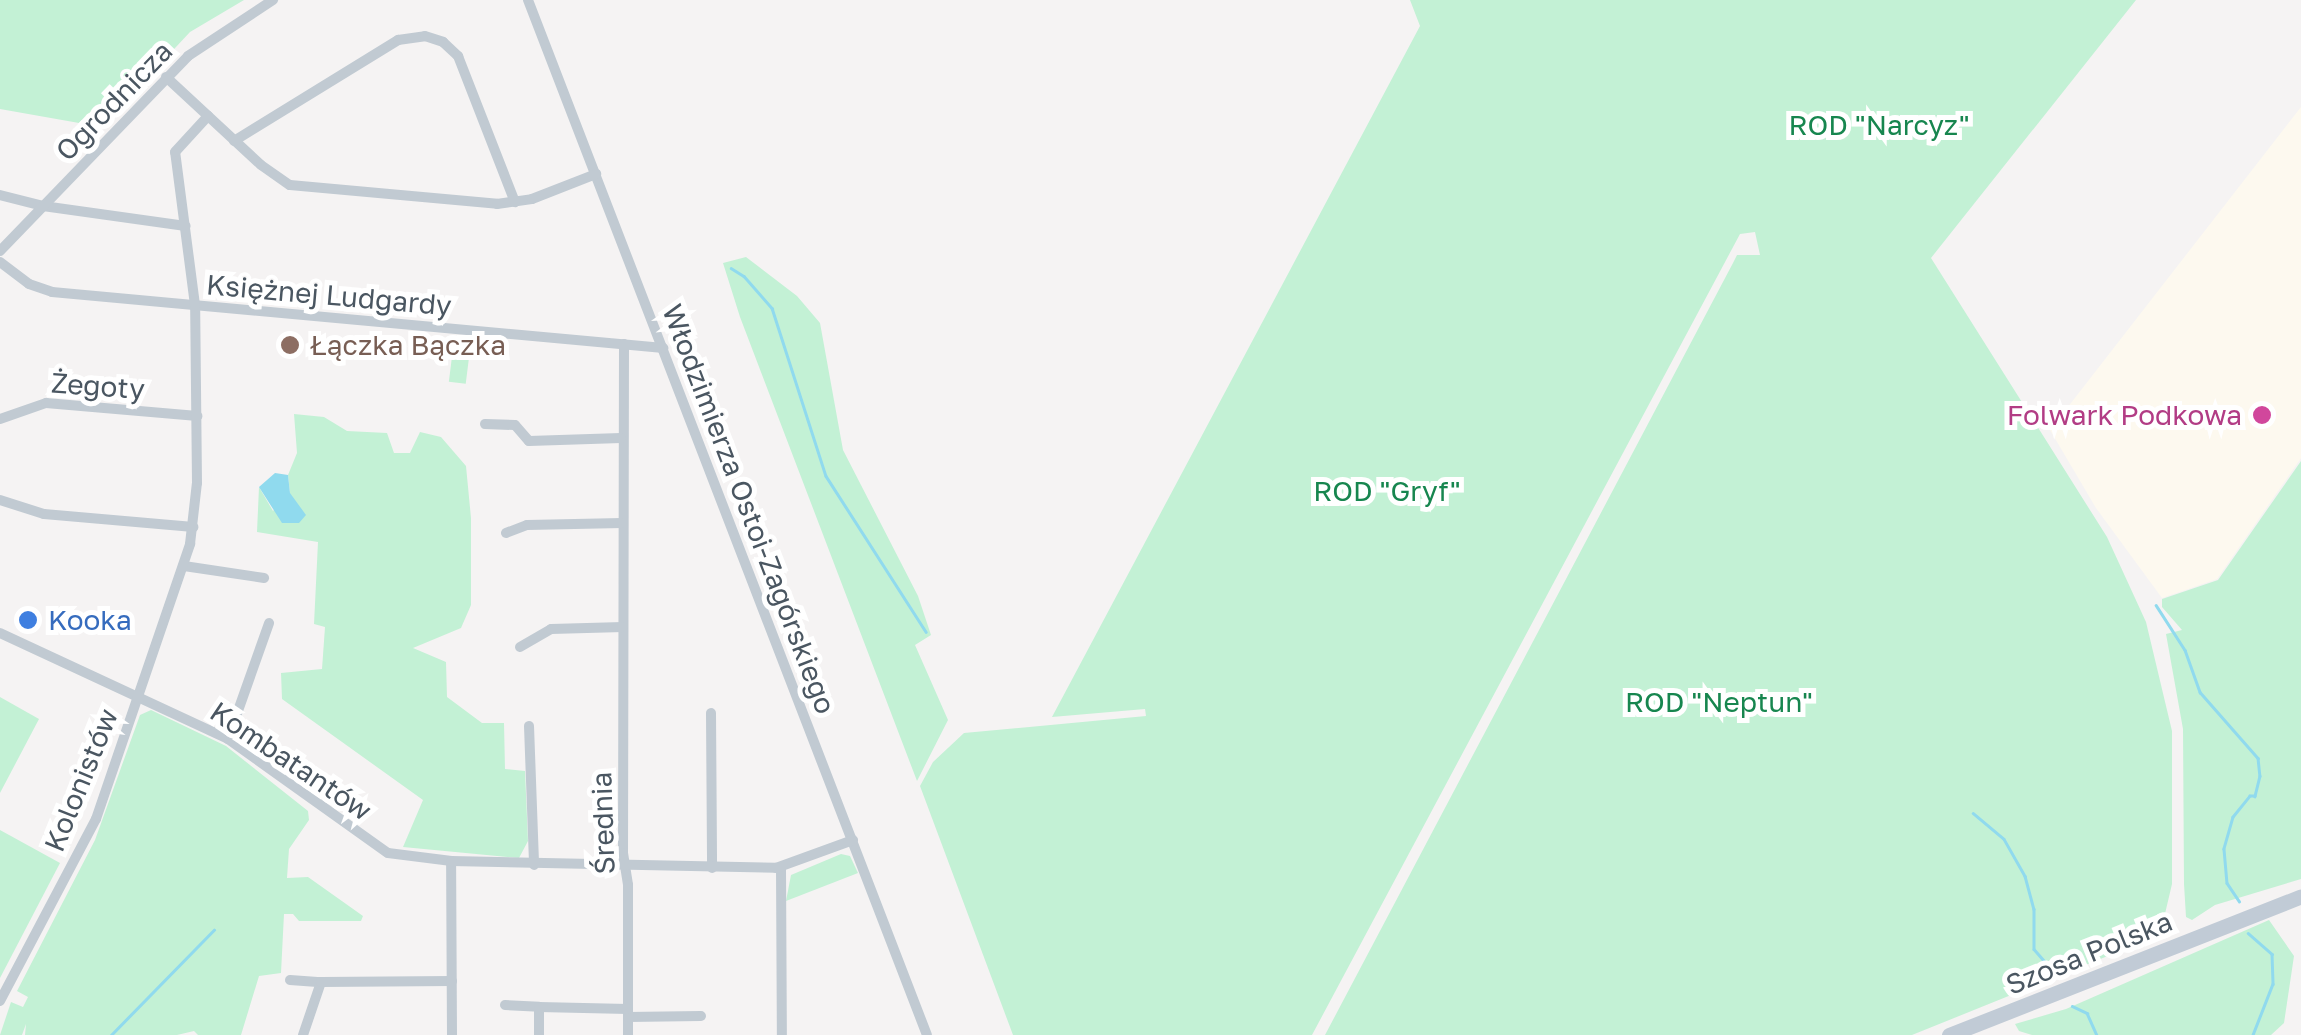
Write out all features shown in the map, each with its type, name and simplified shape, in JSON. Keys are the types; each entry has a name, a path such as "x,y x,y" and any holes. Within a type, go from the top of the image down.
{"street":[{"name":"Ogrodnicza","path":"0,251 166,77 198,48 273,0"},
{"name":"Włodzimierza Ostoi-Zagórskiego","path":"528,0 927,1035"},
{"path":"234,141 398,40 425,36 443,42 458,56 515,202"},
{"path":"166,77 277,178 298,186 434,201 515,202 596,174"},
{"name":"Kolonistów","path":"0,1002 96,819 184,566 193,527 196,305 175,152 208,116"},
{"path":"0,196 42,206 186,226"},
{"name":"Księżnej Ludgardy","path":"0,262 21,279 52,292 663,348"},
{"name":"Średnia","path":"624,344 621,438 628,1035"},
{"name":"Żegoty","path":"0,419 46,403 196,416"},
{"path":"485,424 516,425 529,441 621,438"},
{"path":"0,500 44,514 193,527"},
{"path":"506,533 527,524 622,523"},
{"path":"184,566 264,578"},
{"path":"228,739 270,623"},
{"path":"520,647 551,629 623,626"},
{"name":"Kombatantów","path":"0,633 228,739 388,853 534,865 782,868"},
{"path":"711,713 712,868"},
{"path":"530,726 534,865"},
{"path":"782,1035 782,868 853,840"},
{"path":"451,861 452,1035"},
{"name":"Szosa Polska","path":"1949,1035 2301,896"},
{"path":"290,980 452,981"},
{"path":"304,1035 320,982"},
{"path":"506,1005 702,1016"},
{"path":"538,1007 539,1035"}],"shaded area":[{"name":"Folwark Podkowa","path":"2301,107 2301,458 2217,579 2162,598 2096,508 2050,430"}],"green space":[{"path":"0,0 244,0 190,32 104,124 96,126 0,109"},
{"path":"1410,0 2136,0 1931,258 2107,537 2146,622 2172,731 2172,884 2160,935 1912,1035 1325,1035 1737,255 1760,255 1755,232 1740,234 1312,1035 1013,1035 920,786 933,762 964,733 1146,716 1145,709 1052,717 1420,26"},
{"path":"746,257 797,296 820,323 843,450 918,596 931,635 915,645 948,720 917,781 740,317 723,263"},
{"path":"454,340 471,342 466,384 449,382"},
{"path":"294,414 324,417 347,431 387,433 394,453 410,453 420,432 441,437 466,466 471,518 471,605 461,628 413,648 446,662 447,697 482,723 504,723 505,769 525,771 528,841 519,858 403,847 423,800 282,699 281,673 322,669 325,627 314,624 318,542 257,532 259,487 273,511 290,493 288,475 297,453"},
{"path":"2301,461 2301,879 2215,905 2192,920 2186,917 2184,884 2183,729 2166,634 2182,630 2162,607 2162,599 2218,580"},
{"path":"0,697 39,719 0,793"},
{"path":"151,710 226,746 308,811 309,820 289,849 287,878 308,877 363,916 361,921 299,921 293,914 284,914 281,973 259,976 241,1035 198,1035 194,1031 177,1035 25,1035 26,1024 22,1035 0,1035 11,1002 23,1007 28,997 17,991 95,840 140,715"},
{"path":"0,830 60,863 0,978"},
{"path":"841,854 850,856 858,873 786,901 791,875"},
{"path":"2269,920 2294,956 2284,1023 2271,1035 2032,1035 2019,1031 2015,1024 2066,1009"}],"water":[{"path":"275,473 288,475 290,493 306,515 299,523 282,523 259,487"}],"waterway":[{"path":"731,268 744,276 772,308 826,476 926,632"},
{"path":"2156,605 2185,650 2200,692 2258,758 2260,776 2255,796 2250,796 2233,817 2224,849 2227,883 2239,901"},
{"path":"1973,813 2004,839 2025,876 2034,909 2034,949 2058,977"},
{"path":"111,1035 214,930"},
{"path":"2248,933 2272,954 2273,984 2253,1035"},
{"path":"2072,1006 2087,1013 2097,1035"}],"place":[{"name":"Łączka Bączka","path":"290,345"},
{"name":"Folwark Podkowa","path":"2262,415"},
{"name":"Kooka","path":"28,620"}],"park label":[{"name":"ROD \"Narcyz\"","path":"1879,125"},
{"name":"ROD \"Gryf\"","path":"1387,491"},
{"name":"ROD \"Neptun\"","path":"1719,702"}]}
